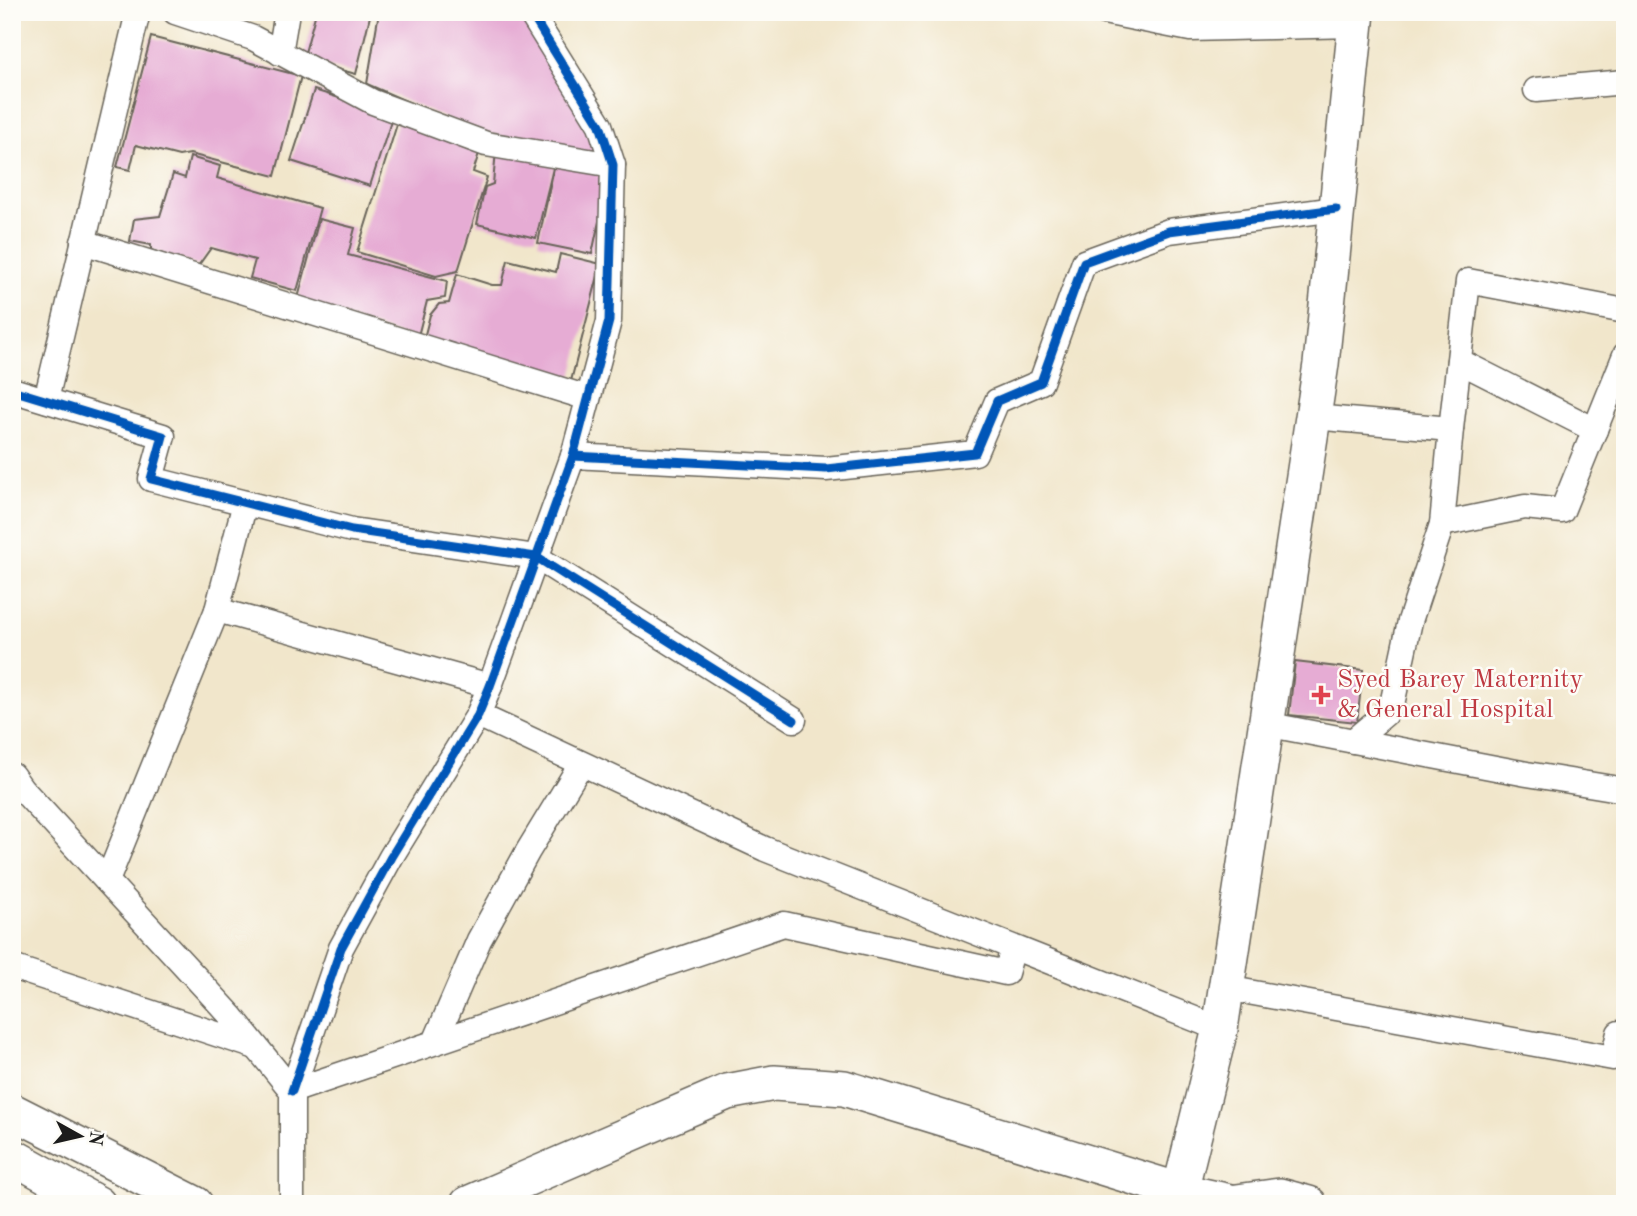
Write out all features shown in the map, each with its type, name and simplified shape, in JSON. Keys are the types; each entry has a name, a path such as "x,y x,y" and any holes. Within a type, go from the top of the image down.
{"main road":[{"path":"1178,1197 1220,1029 1313,417 1321,364 1356,19"},
{"path":"468,1204 727,1092 774,1083 844,1088 1178,1197 1239,1203 1280,1196 1308,1204"},
{"path":"12,1111 195,1204"},
{"path":"12,1156 98,1204"}],"street":[{"path":"46,400 138,12"},
{"path":"175,12 253,38 373,102 486,144 613,165"},
{"path":"280,52 287,12"},
{"path":"292,1204 292,1091 341,948 391,857 478,715 573,456 609,321 613,165 600,125 530,12"},
{"path":"1104,12 1190,29 1356,19"},
{"path":"1536,90 1625,82"},
{"path":"573,456 827,469 975,453 997,401 1041,382 1084,262 1168,231 1336,209"},
{"path":"83,242 588,398"},
{"path":"1353,741 1385,714 1393,700 1410,621 1442,524 1468,281 1625,311"},
{"path":"1442,524 1525,507 1562,511 1625,355"},
{"path":"1459,361 1594,430"},
{"path":"12,390 163,436 151,479 352,530 536,557 794,720"},
{"path":"1313,417 1451,429"},
{"path":"107,881 217,610 245,503"},
{"path":"217,610 490,686"},
{"path":"478,715 765,849 1220,1029"},
{"path":"1265,724 1625,790"},
{"path":"435,1042 478,940 528,850 581,764"},
{"path":"12,775 233,1018 292,1091"},
{"path":"292,1091 784,924 1006,974 1013,948"},
{"path":"12,967 256,1047"},
{"path":"1226,988 1613,1058 1619,1033 1625,1035"}],"building":[{"path":"316,12 371,12 356,74 303,60"},
{"path":"379,12 523,12 584,109 602,159 475,131 367,84"},
{"path":"1239,12 1353,12 1240,25"},
{"path":"151,37 301,76 275,176 190,154 179,156 136,145 130,170 117,167"},
{"path":"314,90 393,115 370,186 291,161"},
{"path":"398,121 481,147 473,172 487,177 458,271 436,276 357,252"},
{"path":"496,150 554,164 536,238 477,224 485,187 493,184"},
{"path":"190,157 220,166 217,178 320,208 297,291 250,278 255,260 211,248 198,266 151,250 151,245 130,241 134,219 160,216 173,174 185,178"},
{"path":"555,163 609,174 592,254 538,243"},
{"path":"319,219 355,228 348,255 447,281 445,298 427,301 417,340 297,302"},
{"path":"560,254 601,264 571,381 423,342 430,315 439,304 449,303 457,274 492,285 502,285 508,260 556,272"},
{"path":"1295,662 1363,670 1357,722 1289,715"}],"cycle path":[{"path":"292,1091 341,948 391,857 478,715 490,686 573,456 609,321 613,165 600,125 530,12"},
{"path":"573,456 826,469 975,453 997,401 1041,382 1084,262 1169,231 1336,209"},
{"path":"12,390 163,436 151,479 352,530 536,557 794,720"}],"place":[{"name":"Syed Barey Maternity & General Hospital","path":"1321,695"}]}
